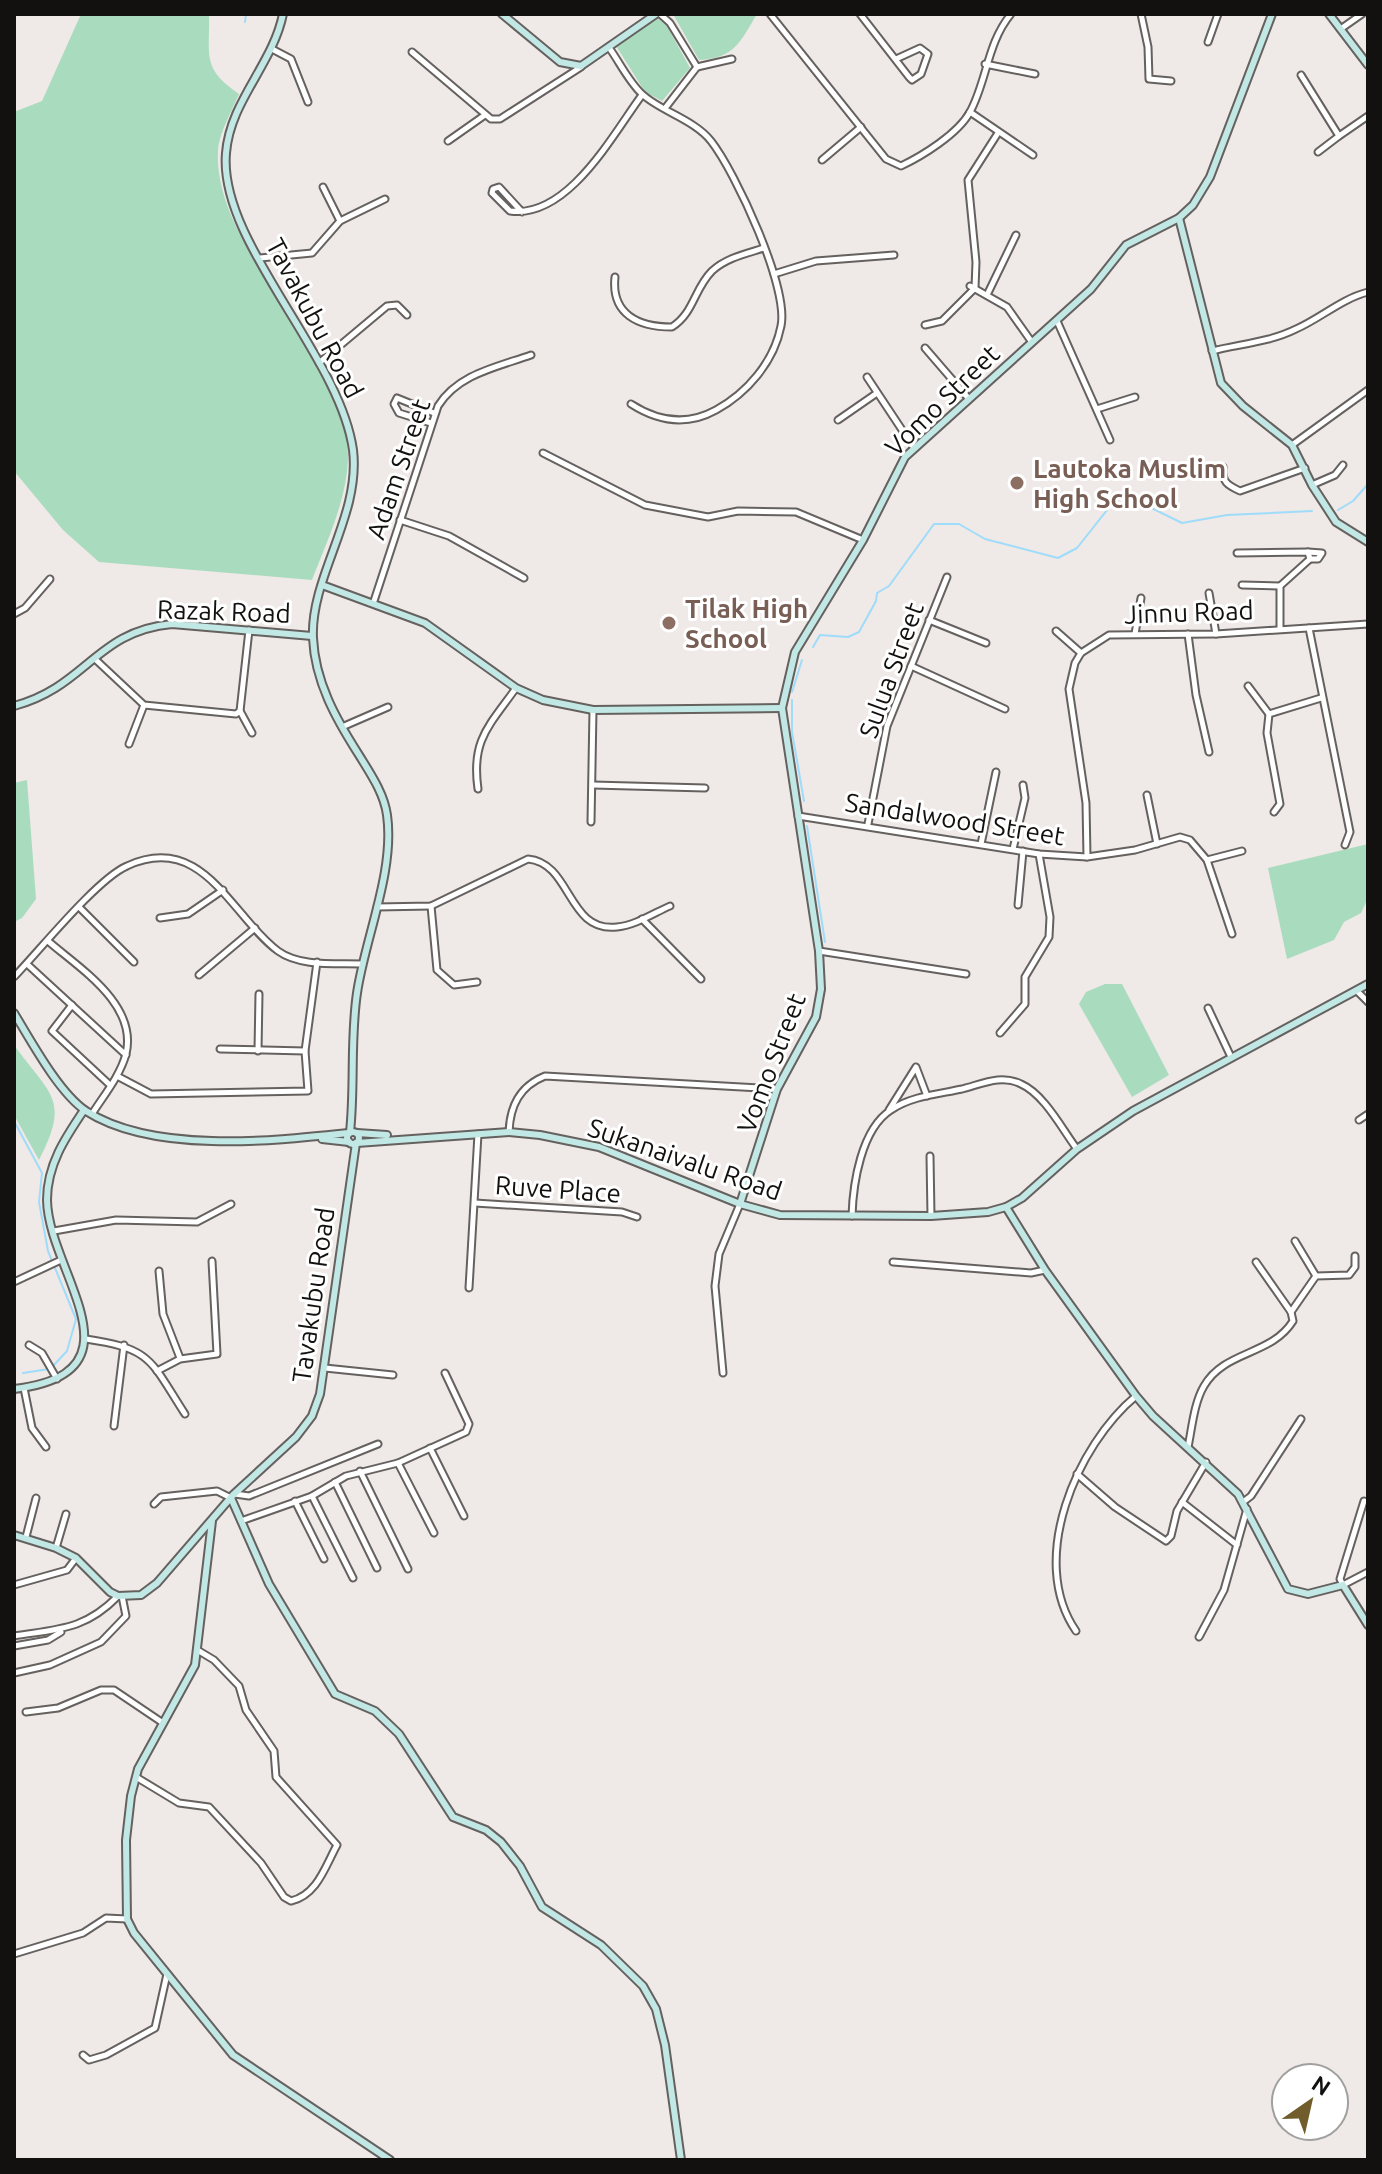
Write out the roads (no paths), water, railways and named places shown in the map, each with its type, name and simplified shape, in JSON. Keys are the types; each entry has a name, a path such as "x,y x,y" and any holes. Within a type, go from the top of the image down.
{"main road":[{"name":"Tavakubu Road","path":"283,14 272,49 233,120 225,158 240,218 347,420 353,454 350,502 322,585 312,636 317,670 342,727 381,794 387,815 377,907 362,964 352,1031 353,1132"},
{"path":"502,14 560,62 581,66 658,14"},
{"name":"Vomo Street","path":"740,1204 777,1089 816,1017 821,989 819,951 782,708 795,652 863,540 897,467 914,448 1091,289 1126,245 1179,218 1193,205 1210,177 1272,14"},
{"path":"1329,14 1368,65"},
{"path":"1179,218 1212,351 1228,392 1292,445 1312,485 1336,522 1368,542"},
{"path":"322,585 374,601 443,634 516,688 543,700 593,710 782,708"},
{"name":"Razak Road","path":"14,706 57,690 109,644 148,626 172,624 312,636"},
{"name":"Sukanaivalu Road","path":"319,1138 353,1143 403,1137 509,1132 599,1147 740,1204 795,1217 967,1215 1006,1207 1038,1186 1077,1149 1133,1111 1368,984"},
{"name":"Sukanaivalu Road","path":"14,1015 58,1081 84,1110 142,1136 189,1141 319,1138 353,1132 403,1137"},
{"path":"14,1389 57,1379 78,1358 86,1339 83,1311 55,1263 54,1231 48,1213 48,1180 66,1138 84,1110"},
{"path":"353,1132 353,1143"},
{"path":"353,1132 353,1143"},
{"name":"Tavakubu Road","path":"120,1596 141,1595 157,1583 233,1496 307,1424 320,1394 325,1368 353,1143"},
{"path":"1006,1207 1045,1270 1136,1396 1206,1462 1245,1505 1288,1589 1308,1594 1343,1585 1368,1625"},
{"path":"233,1496 269,1584 335,1694 375,1711 399,1734 453,1817 486,1830 501,1842 520,1866 542,1907 601,1945 643,1986 656,2009 665,2045 681,2160"},
{"path":"212,1521 199,1651 189,1678 136,1777 126,1840 127,1919 233,2055 390,2160"},
{"path":"14,1535 56,1548 76,1558 120,1596"}],"street":[{"path":"658,14 670,23 697,67"},
{"path":"770,14 886,159 901,166 942,139 970,112 985,64 1011,14"},
{"path":"860,14 909,77 916,80 928,54 920,48 896,59"},
{"path":"1141,14 1148,47 1149,79 1171,81"},
{"path":"1208,42 1218,14"},
{"path":"1342,28 1362,14"},
{"path":"272,49 291,59 308,102"},
{"path":"610,49 642,95 666,107 713,143 744,200 764,248 782,308 782,325 772,353 738,397 711,413 678,422 631,404"},
{"path":"412,52 485,115 500,119 581,66"},
{"path":"666,107 697,67 732,59"},
{"path":"985,64 1035,74"},
{"path":"1301,75 1339,136"},
{"path":"522,212 499,187 493,189 492,193 510,211 522,212 553,201 573,187 642,95"},
{"path":"970,112 1033,155"},
{"path":"448,141 485,115"},
{"path":"1318,152 1368,116"},
{"path":"822,160 861,127"},
{"path":"925,325 942,321 972,287 976,262 968,180 998,133"},
{"path":"323,187 340,221"},
{"path":"260,258 312,253 340,221 385,199"},
{"path":"987,295 1016,235"},
{"path":"615,277 614,293 620,311 642,323 672,327 689,314 710,272 729,259 764,248"},
{"path":"773,274 816,261 894,255"},
{"path":"972,287 1007,307 1031,341"},
{"path":"1212,351 1275,338 1299,328 1336,304 1368,292"},
{"path":"319,363 387,306 397,305 407,315"},
{"path":"1057,321 1110,440"},
{"path":"925,348 969,399"},
{"name":"Adam Street","path":"374,601 434,413 447,390 469,377 531,355"},
{"path":"867,377 914,448"},
{"path":"1292,445 1368,390"},
{"path":"838,420 877,393"},
{"path":"1097,409 1135,397"},
{"path":"431,423 399,413 394,404 397,398 434,413"},
{"path":"543,453 645,505 708,517 738,511 796,512 863,540"},
{"path":"1312,485 1335,475 1343,465"},
{"path":"1223,467 1223,478 1228,486 1240,491 1305,468"},
{"path":"400,520 449,536 524,578"},
{"path":"1237,553 1309,556 1280,586 1280,629"},
{"name":"Sulua Street","path":"868,824 887,726 947,577"},
{"path":"14,614 25,608 50,579"},
{"path":"1242,585 1280,586"},
{"path":"1209,593 1216,634"},
{"path":"1135,634 1141,598"},
{"path":"929,620 986,643"},
{"name":"Jinnu Road","path":"1081,653 1109,635 1216,634 1368,624"},
{"path":"1309,628 1350,832 1345,845"},
{"path":"249,629 240,711 252,733"},
{"path":"1056,631 1081,653 1075,663 1069,689 1086,803 1087,857"},
{"path":"1188,634 1196,695 1209,752"},
{"path":"95,659 144,705 231,714 240,711"},
{"path":"911,666 1005,709"},
{"path":"1248,686 1269,714 1267,733 1280,804 1274,812"},
{"path":"478,789 474,761 480,740 516,688"},
{"path":"1269,714 1321,698"},
{"path":"129,744 144,705"},
{"path":"342,727 388,707"},
{"path":"591,822 593,710"},
{"path":"981,844 996,772"},
{"path":"593,785 705,788"},
{"path":"1013,849 1025,798 1023,785"},
{"path":"1147,795 1157,844"},
{"name":"Sandalwood Street","path":"798,816 868,824 1039,854 1087,857 1180,837 1190,840 1207,860"},
{"path":"1018,905 1023,851"},
{"path":"1232,934 1207,860 1242,851"},
{"path":"1000,1033 1025,1004 1025,977 1049,937 1050,917 1039,854"},
{"path":"377,907 431,906 515,863 532,859 553,869 576,908 596,924 617,927 670,906"},
{"path":"14,977 106,880 125,866 143,861 185,863 201,870 279,951 295,959 362,964"},
{"path":"160,918 188,914 223,890"},
{"path":"431,906 437,970 454,985 477,982"},
{"path":"80,908 134,962"},
{"path":"642,919 701,979"},
{"path":"199,975 255,928"},
{"path":"48,941 107,992 125,1026 126,1055 117,1076 92,1114"},
{"path":"819,951 966,974"},
{"path":"117,1076 151,1094 308,1091 305,1051 317,962"},
{"path":"27,964 126,1055"},
{"path":"1358,992 1368,1002"},
{"path":"258,1051 259,994"},
{"path":"72,1005 51,1030 110,1085"},
{"path":"1208,1008 1231,1057"},
{"path":"220,1049 305,1051"},
{"path":"852,1216 853,1181 858,1163 916,1067 927,1096"},
{"path":"509,1132 513,1107 524,1087 545,1076 777,1089"},
{"path":"888,1111 927,1096 990,1080 1010,1079 1037,1096 1077,1149"},
{"path":"1359,1120 1368,1114"},
{"path":"469,1288 478,1134"},
{"path":"930,1156 931,1216"},
{"name":"Ruve Place","path":"475,1203 622,1212 637,1217"},
{"path":"54,1231 116,1220 197,1222 231,1204"},
{"path":"723,1373 715,1286 719,1254 740,1204"},
{"path":"1295,1241 1316,1276"},
{"path":"1316,1276 1347,1276 1355,1267 1355,1256"},
{"path":"157,1371 180,1359 217,1354 212,1261"},
{"path":"893,1262 1031,1273 1045,1270"},
{"path":"1188,1447 1202,1390 1210,1377 1235,1358 1277,1342 1293,1321 1291,1312 1256,1262"},
{"path":"14,1282 55,1263"},
{"path":"159,1271 163,1314 180,1359"},
{"path":"1291,1312 1316,1276"},
{"path":"86,1339 124,1345 145,1356 185,1414"},
{"path":"29,1345 42,1353 57,1379"},
{"path":"114,1426 124,1345"},
{"path":"325,1368 393,1375"},
{"path":"241,1521 312,1496 360,1471 398,1463 466,1432 469,1426 445,1373"},
{"path":"24,1388 32,1428 46,1447"},
{"path":"1076,1631 1063,1607 1057,1547 1061,1517 1073,1491 1076,1474 1111,1417 1136,1396"},
{"path":"1199,1637 1224,1590 1245,1505 1301,1419"},
{"path":"154,1504 161,1497 217,1491 233,1496 249,1496 378,1444"},
{"path":"430,1448 464,1516"},
{"path":"1076,1474 1115,1507 1166,1541 1171,1536 1182,1502 1206,1462"},
{"path":"398,1463 434,1533"},
{"path":"360,1471 408,1569"},
{"path":"335,1482 377,1568"},
{"path":"312,1496 353,1578"},
{"path":"26,1537 36,1498"},
{"path":"295,1501 324,1559"},
{"path":"1364,1501 1340,1575 1343,1585 1368,1572"},
{"path":"1182,1502 1237,1545"},
{"path":"56,1548 66,1514"},
{"path":"14,1585 67,1570 76,1558"},
{"path":"14,1646 48,1640 91,1617 120,1596 126,1616 101,1642 50,1665 14,1673"},
{"path":"14,1636 62,1631"},
{"path":"136,1777 179,1803 209,1807 261,1863 284,1897 291,1901 303,1899 314,1887 337,1845 276,1777 274,1751 248,1713 239,1686 221,1666 199,1651"},
{"path":"26,1712 58,1708 101,1690 114,1690 163,1723"},
{"path":"14,1954 83,1933 106,1918 127,1919"},
{"path":"83,2055 96,2059 155,2028 167,1974"}],"waterway":[{"path":"245,22 246,14"},
{"path":"1338,510 1353,501 1368,484"},
{"path":"813,647 820,635 848,637 859,632 876,601 877,593 889,586 934,524 959,524 985,539 1058,558 1077,548 1115,500 1129,497 1182,523 1227,515 1312,511"},
{"path":"792,692 802,660"},
{"path":"792,700 792,732 804,801"},
{"path":"807,826 825,942"},
{"path":"14,1121 42,1173 39,1202 48,1251 76,1319 67,1351 53,1366"},
{"path":"23,1373 49,1369"}],"place":[{"name":"Lautoka Muslim High School","path":"1017,483"},
{"name":"Tilak High School","path":"669,623"}]}
